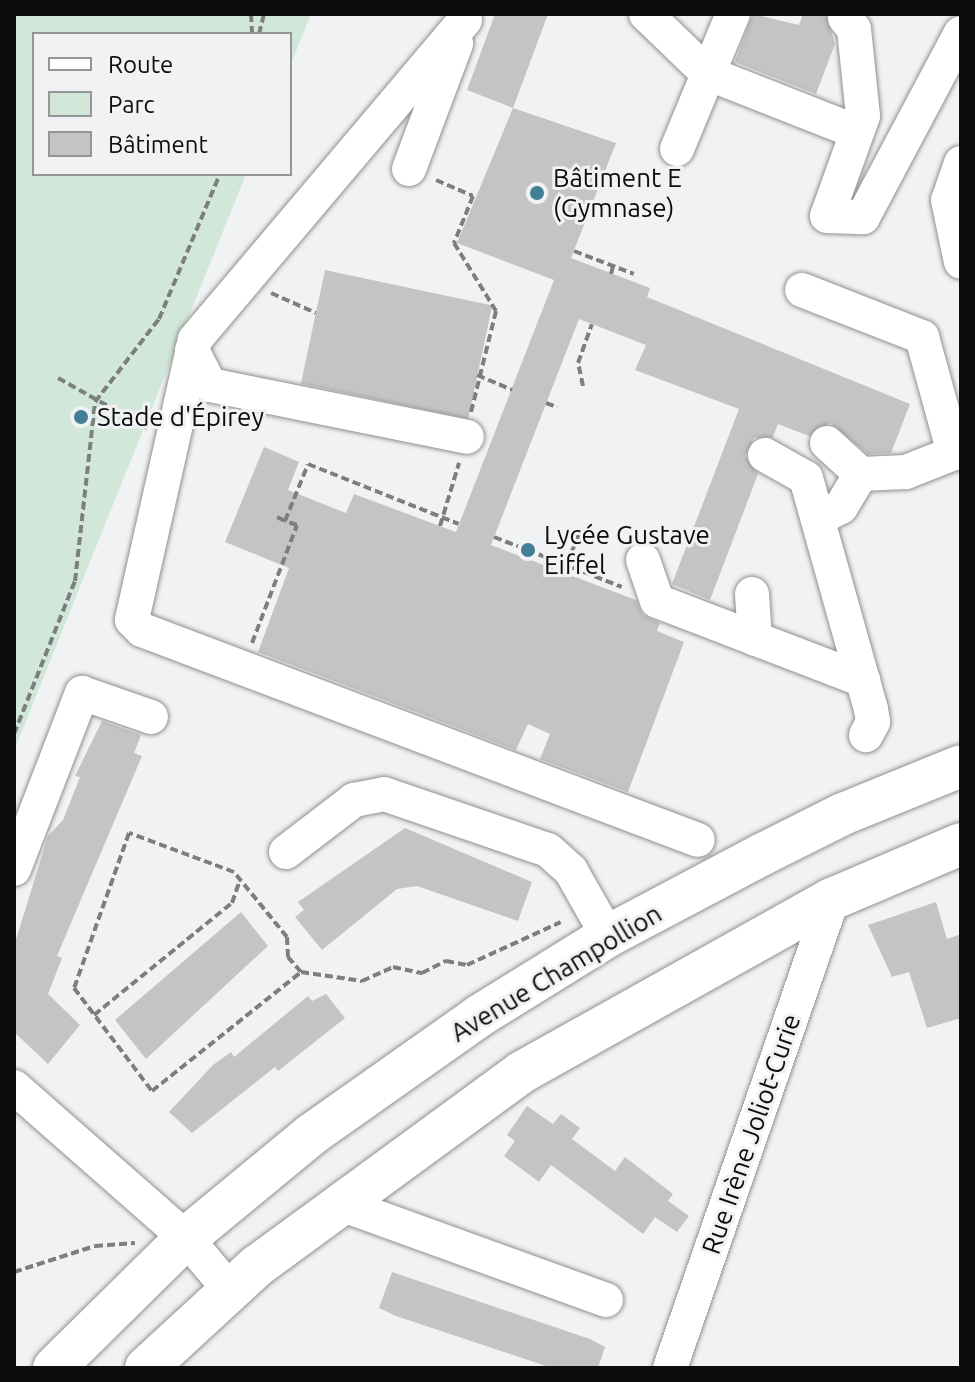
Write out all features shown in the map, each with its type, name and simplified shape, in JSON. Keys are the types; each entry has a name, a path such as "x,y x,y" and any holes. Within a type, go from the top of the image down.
{"main road":[{"name":"Avenue Champollion","path":"54,1368 176,1248 312,1134 479,1016 608,936 843,814 961,766"},
{"path":"146,1368 230,1290 338,1203 522,1072 832,899 961,844"}],"street":[{"path":"646,14 707,73 857,132"},
{"path":"677,149 733,14"},
{"path":"409,169 466,17"},
{"path":"466,17 243,281 192,350 132,620 142,630 698,840"},
{"path":"845,18 854,29 863,116 827,216 863,217 961,33"},
{"path":"961,163 948,200 961,262"},
{"path":"802,290 922,337 957,453 906,472 861,474 827,443"},
{"path":"192,350 210,385"},
{"path":"178,409 210,385 467,437"},
{"path":"765,455 806,478 873,722 866,735"},
{"path":"818,519 841,507 861,474"},
{"path":"643,560 657,601 863,680"},
{"path":"752,594 755,639"},
{"path":"14,869 82,693 151,717"},
{"path":"286,852 354,800 400,798 548,850 571,871 608,936"},
{"name":"Rue Irène Joliot-Curie","path":"670,1368 832,899"},
{"path":"14,1087 176,1248 230,1290"},
{"path":"338,1203 606,1300"}],"path":[{"path":"409,169 473,196 454,243 496,311 477,375 467,437 440,526"},
{"path":"14,734 75,581 95,402 159,319 219,176"},
{"path":"574,251 634,274"},
{"path":"611,274 613,266"},
{"path":"243,281 316,313"},
{"path":"583,386 578,363 592,324"},
{"path":"477,375 512,390"},
{"path":"58,378 95,402 150,430 178,409"},
{"path":"546,403 557,407"},
{"path":"285,521 308,464 459,524"},
{"path":"243,668 297,525 277,517"},
{"path":"563,573 579,534"},
{"path":"494,537 657,601"},
{"path":"301,972 152,1091 94,1015 74,983 129,833 234,872 287,937 288,957 301,972 362,981 393,967 422,973 446,961 467,965 561,922"},
{"path":"94,1015 232,903 240,880"},
{"path":"14,1272 95,1246 137,1243 176,1248"}],"green space":[{"name":"Stade d'Épirey","path":"14,14 311,14 292,61 292,32 32,32 32,176 245,176 14,751"}],"building":[{"path":"495,14 548,14 513,108 467,90"},
{"path":"753,14 799,25 803,14 826,14 835,44 816,94 735,62"},
{"path":"513,108 616,143 571,258 650,288 647,297 910,404 891,453 868,454 830,423 809,436 778,424 773,437 754,438 745,456 758,474 710,600 672,584 739,409 635,370 646,345 579,319 491,545 636,600 643,615 660,623 657,631 684,642 628,792 540,759 550,734 528,724 516,750 258,652 289,568 225,542 264,447 299,462 288,490 346,513 354,494 456,532 554,280 457,243"},
{"path":"325,270 492,306 468,419 301,383"},
{"path":"102,721 141,735 134,753 142,756 57,956 62,958 48,994 80,1025 48,1064 14,1032 14,946 48,836 63,820 80,777 75,776"},
{"path":"405,828 532,882 518,921 417,886 397,889 322,950 295,917 304,910 298,902"},
{"path":"936,902 947,939 961,934 961,1018 927,1028 909,972 892,977 868,925"},
{"path":"241,912 268,946 146,1059 115,1020"},
{"path":"326,994 345,1018 278,1071 275,1067 192,1133 169,1112 213,1065 231,1052 234,1057 308,996 312,1001"},
{"path":"527,1106 553,1124 561,1114 580,1128 572,1139 615,1171 625,1157 673,1194 668,1201 689,1216 677,1232 655,1217 643,1234 551,1165 539,1182 504,1156 515,1141 507,1135"},
{"path":"392,1272 590,1339 605,1347 598,1368 552,1368 396,1316 379,1308"}],"place":[{"name":"Bâtiment E (Gymnase)","path":"537,193"},
{"name":"Stade d'Épirey","path":"81,417"},
{"name":"Lycée Gustave Eiffel","path":"528,550"}]}
